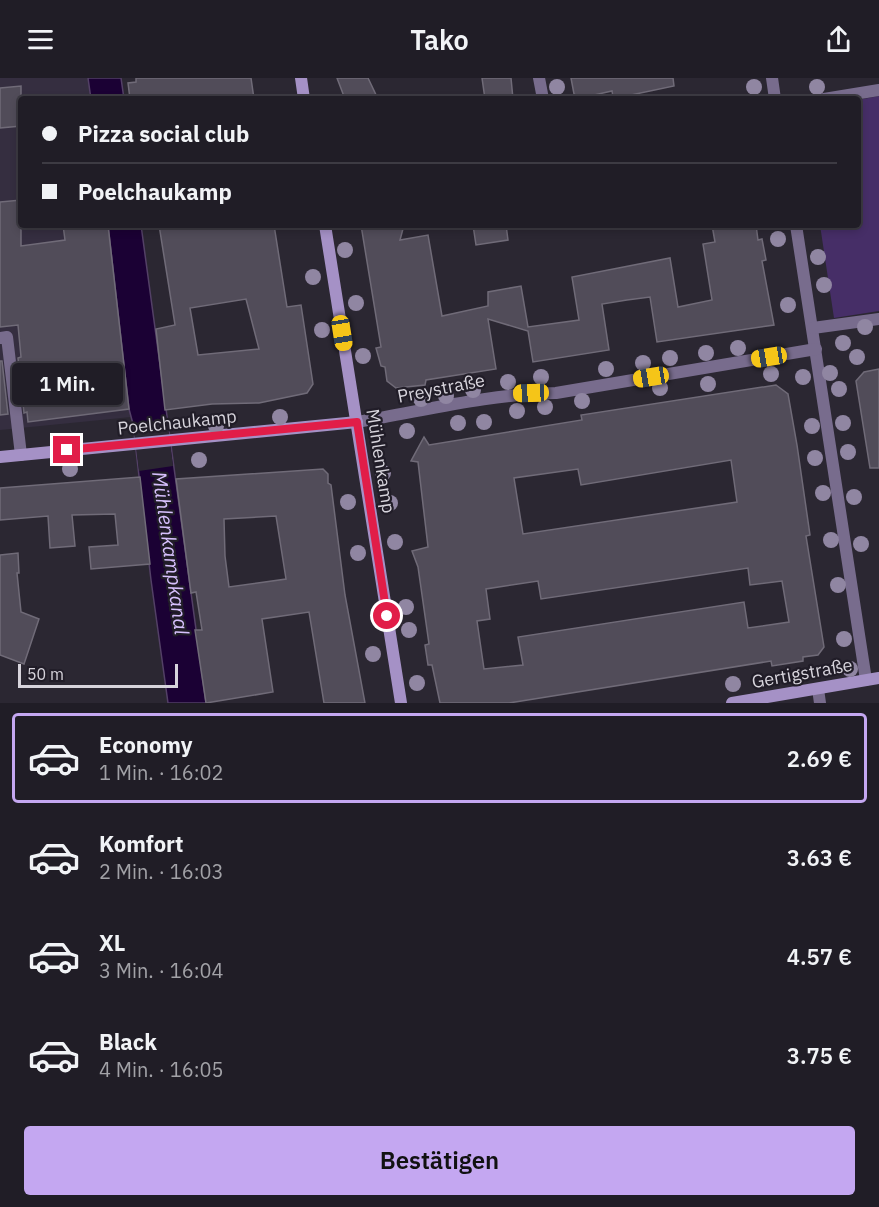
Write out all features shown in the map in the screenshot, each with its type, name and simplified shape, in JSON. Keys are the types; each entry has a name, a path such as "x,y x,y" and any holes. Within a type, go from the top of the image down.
{"street":[{"path":"301,78 304,96"},
{"path":"539,78 542,96"},
{"path":"772,78 775,96"},
{"path":"842,96 879,90"},
{"name":"Mühlenkamp","path":"325,228 401,703"},
{"path":"796,228 873,679"},
{"path":"813,328 879,319"},
{"path":"0,338 7,337 21,455"},
{"name":"Preystraße","path":"357,422 490,397 556,393 816,349"},
{"name":"Poelchaukamp","path":"0,457 357,422"},
{"name":"Gertigstraße","path":"732,703 873,679"},
{"path":"818,688 820,703"}],"shaded area":[{"path":"0,78 88,78 91,96 18,96 18,228 108,228 131,417 0,430"},
{"path":"879,96 879,311 834,318 820,228 861,228 861,99"}],"water":[{"path":"88,78 121,78 124,96 91,96"},
{"name":"Mühlenkampkanal","path":"108,228 141,228 206,703 168,703 133,424 129,409"}],"pier":[{"path":"167,419 173,466 139,471 133,424"}],"building":[{"path":"136,78 251,78 254,96 130,96 128,83 136,82"},
{"path":"337,78 368,78 377,96 344,96"},
{"path":"482,78 511,78 513,96 485,96"},
{"path":"571,78 673,78 674,86 622,96 613,96 612,91 590,96 574,94"},
{"path":"21,86 21,96 18,96 18,126 0,128 0,88"},
{"path":"18,200 18,228 21,228 21,246 65,240 63,228 108,228 129,409 28,422 27,412 24,413 18,358 21,357 18,325 0,327 0,202"},
{"path":"159,228 274,228 287,307 301,305 313,384 307,393 259,403 212,404 165,410 156,329 175,325","holes":["246,299 259,349 198,355 190,308"]},
{"path":"361,228 403,228 400,240 428,235 442,316 488,306 488,292 521,286 528,327 579,320 572,277 670,258 678,307 712,300 703,244 715,242 713,228 756,228 758,240 762,239 766,260 762,261 774,325 657,342 650,297 627,300 602,304 609,350 533,362 528,331 488,319 496,369 426,380 425,385 396,388 387,381 385,367 381,366 376,348 381,347"},
{"path":"473,228 506,228 508,240 476,245"},
{"path":"0,361 2,361 8,414 0,415"},
{"path":"879,369 879,468 870,468 856,381 864,372"},
{"path":"776,385 788,394 810,535 806,536 824,647 818,655 803,657 803,661 772,666 771,661 509,703 440,703 432,665 428,665 425,645 429,644 418,567 412,551 428,547 418,462 411,461 424,437 429,445 582,420 581,415","holes":["731,460 737,502 523,534 514,478 578,469 581,485","748,568 750,585 782,581 789,622 748,628 744,602 518,637 523,665 484,669 477,621 490,619 486,589 538,581 541,599"]},
{"path":"323,469 328,474 345,595 365,703 324,703 309,612 262,619 273,692 206,703 195,630 202,630 196,592 191,593 176,479","holes":["276,516 286,579 229,587 224,519"]},
{"path":"140,477 150,564 91,569 89,547 118,545 115,514 72,515 75,546 50,548 48,516 0,520 0,488"},
{"path":"18,553 19,573 17,573 21,612 39,619 24,664 0,655 0,555"}],"route":[{"path":"67,450 357,422 387,616"}]}
